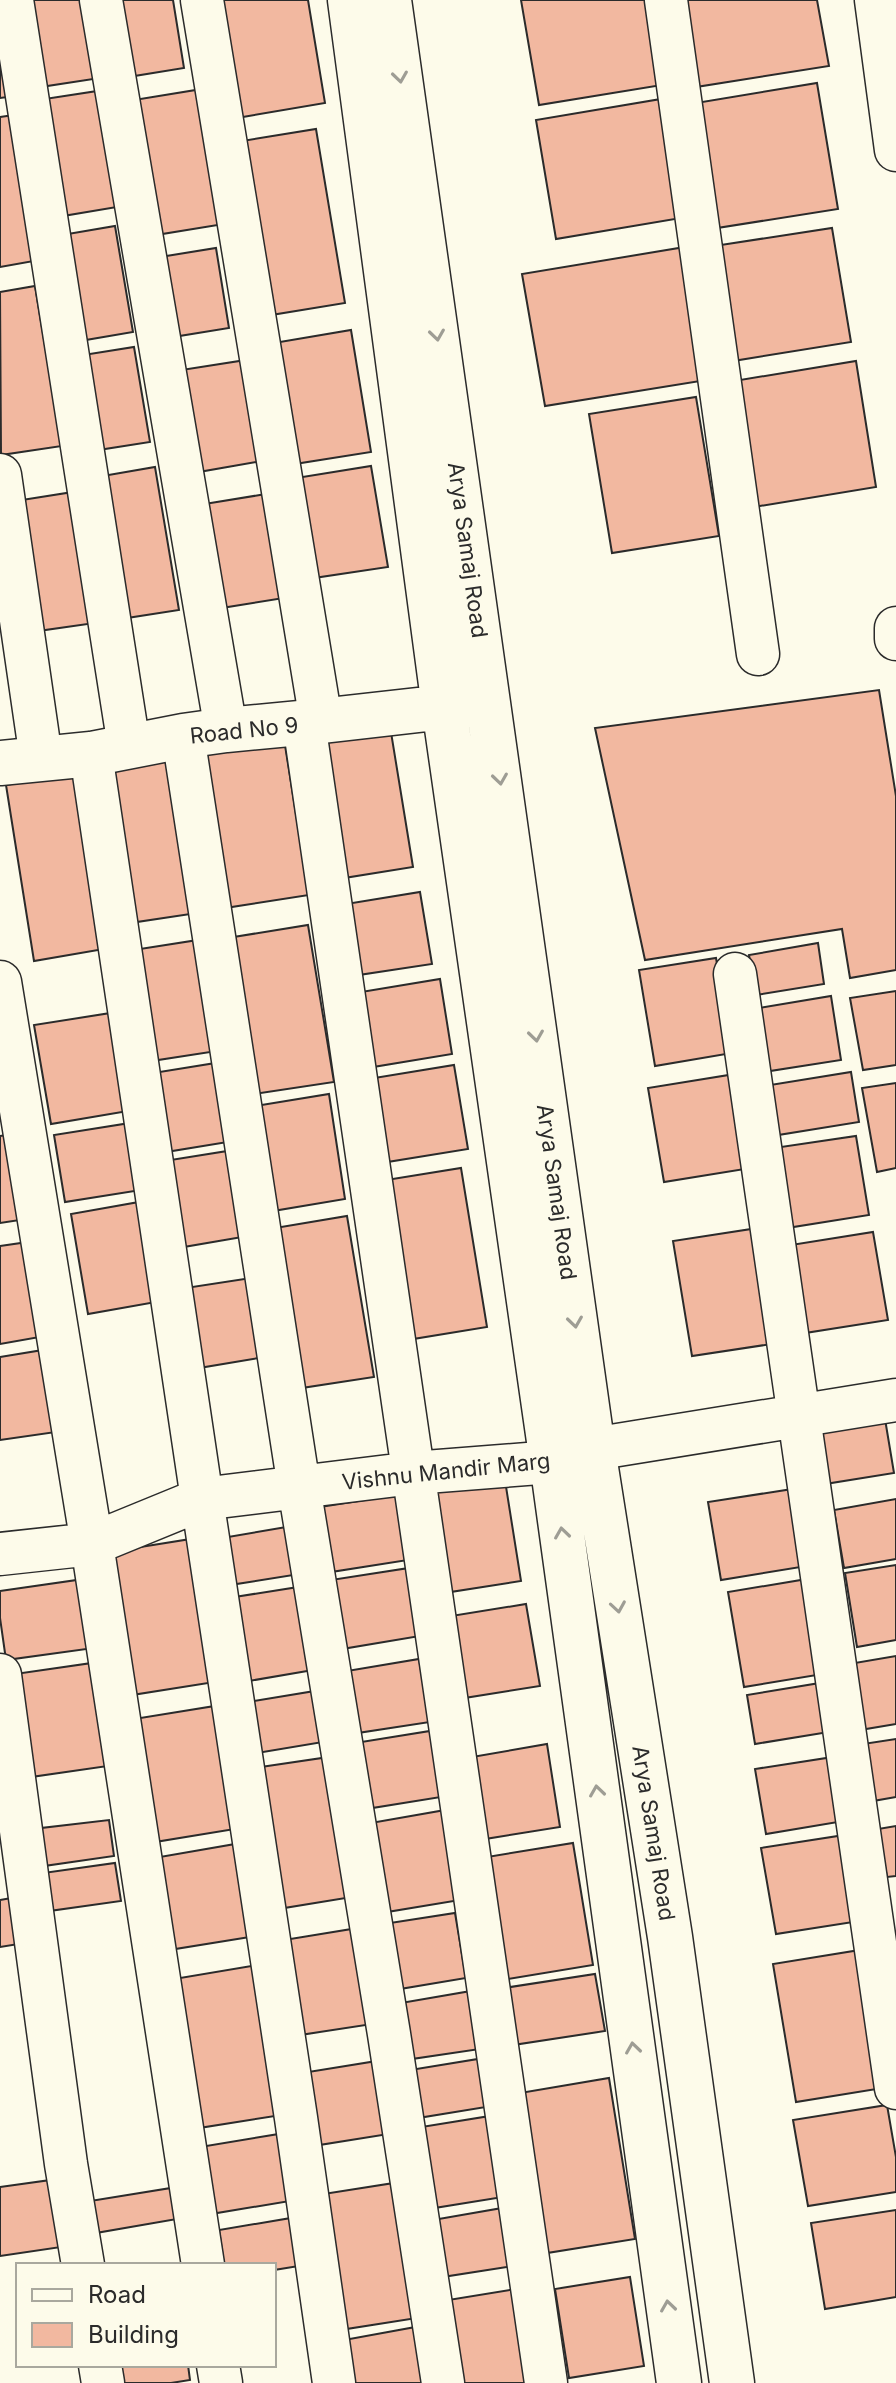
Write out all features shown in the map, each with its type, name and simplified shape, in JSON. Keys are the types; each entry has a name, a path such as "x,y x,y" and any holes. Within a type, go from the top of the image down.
{"street":[{"path":"12,0 110,750 202,1499 334,2383"},
{"path":"101,0 226,730"},
{"path":"202,0 312,722 413,1473 546,2383"},
{"path":"350,0 444,707 679,2383"},
{"name":"Arya Samaj Road","path":"389,0 593,1449 670,1937 732,2383"},
{"path":"666,0 758,654"},
{"path":"876,0 896,150"},
{"path":"0,475 20,760"},
{"name":"Road No 9","path":"20,760 110,750 226,730 490,702"},
{"path":"183,736 299,1487 443,2383"},
{"path":"735,974 896,2088"},
{"path":"0,982 92,1544 203,2263"},
{"name":"Vishnu Mandir Marg","path":"0,1554 92,1544 202,1499 413,1473 552,1462 593,1449 896,1400"},
{"path":"0,1675 66,2164 83,2263"}],"building":[{"path":"20,0 86,0 100,78 34,88"},
{"path":"110,0 173,0 184,68 122,78"},
{"path":"211,0 308,0 325,103 231,119"},
{"path":"521,0 648,0 662,85 539,105"},
{"path":"682,0 817,0 829,66 696,87"},
{"path":"0,6 15,96 0,98"},
{"path":"817,83 838,209 717,228 696,103"},
{"path":"202,89 224,224 156,235 134,100"},
{"path":"104,90 123,206 57,217 38,100"},
{"path":"661,99 681,218 556,239 536,120"},
{"path":"21,114 45,259 0,267 0,117"},
{"path":"316,129 345,303 259,317 230,143"},
{"path":"115,226 133,332 74,342 56,236"},
{"path":"832,228 851,342 733,361 714,246"},
{"path":"697,245 719,378 545,406 522,274"},
{"path":"216,248 229,328 167,338 154,258"},
{"path":"35,286 62,446 1,455 0,292"},
{"path":"351,330 371,452 282,466 262,345"},
{"path":"134,347 150,442 92,451 77,356"},
{"path":"246,360 262,461 193,473 175,371"},
{"path":"856,361 876,487 754,507 734,381"},
{"path":"696,397 719,536 612,553 589,414"},
{"path":"371,466 388,567 307,579 290,479"},
{"path":"155,467 179,610 114,620 91,478"},
{"path":"73,492 95,623 31,632 9,502"},
{"path":"266,494 284,598 209,610 192,506"},
{"path":"879,690 896,796 896,970 850,978 842,929 645,960 595,728"},
{"path":"389,720 413,867 344,878 320,731"},
{"path":"284,739 309,895 225,908 199,753"},
{"path":"178,756 204,912 130,923 105,768"},
{"path":"74,773 104,949 34,961 6,785"},
{"path":"420,892 432,964 352,976 340,905"},
{"path":"308,925 334,1082 248,1095 221,939"},
{"path":"198,940 217,1051 145,1062 127,951"},
{"path":"818,943 824,984 756,995 749,955"},
{"path":"716,958 732,1053 655,1066 639,970"},
{"path":"440,979 452,1054 361,1069 349,994"},
{"path":"896,991 896,1065 863,1070 850,998"},
{"path":"831,996 841,1060 770,1071 759,1008"},
{"path":"117,1012 134,1110 51,1124 34,1025"},
{"path":"228,1061 240,1140 160,1153 147,1074"},
{"path":"454,1065 468,1149 375,1164 362,1080"},
{"path":"851,1072 859,1122 772,1136 764,1086"},
{"path":"735,1074 751,1168 664,1182 648,1088"},
{"path":"896,1083 896,1168 877,1172 862,1088"},
{"path":"329,1094 345,1199 267,1212 250,1107"},
{"path":"130,1123 141,1190 65,1202 54,1135"},
{"path":"19,1133 33,1218 0,1223 0,1136"},
{"path":"856,1136 869,1215 787,1228 774,1148"},
{"path":"240,1149 254,1235 172,1249 158,1162"},
{"path":"461,1168 487,1327 407,1340 380,1181"},
{"path":"139,1202 156,1302 88,1314 71,1214"},
{"path":"347,1216 374,1377 295,1389 269,1229"},
{"path":"758,1228 778,1343 692,1356 673,1241"},
{"path":"873,1232 888,1320 805,1333 791,1245"},
{"path":"35,1241 51,1335 0,1344 0,1246"},
{"path":"264,1276 277,1355 193,1369 179,1289"},
{"path":"49,1349 63,1431 0,1440 0,1357"},
{"path":"885,1419 894,1473 825,1484 816,1430"},
{"path":"504,1474 521,1581 444,1593 426,1486"},
{"path":"799,1488 813,1565 721,1580 708,1502"},
{"path":"397,1495 408,1560 331,1572 320,1507"},
{"path":"896,1499 896,1559 844,1568 834,1510"},
{"path":"298,1525 306,1573 230,1585 222,1538"},
{"path":"197,1538 221,1681 132,1695 109,1552"},
{"path":"896,1565 896,1640 857,1647 845,1573"},
{"path":"409,1568 420,1636 342,1649 331,1580"},
{"path":"813,1578 829,1673 744,1687 728,1592"},
{"path":"84,1579 94,1648 6,1660 0,1591"},
{"path":"311,1585 325,1668 243,1682 228,1598"},
{"path":"526,1604 540,1686 458,1699 445,1617"},
{"path":"896,1656 896,1724 854,1731 843,1665"},
{"path":"419,1659 430,1722 351,1734 341,1672"},
{"path":"92,1663 108,1766 24,1778 8,1675"},
{"path":"826,1682 835,1731 755,1744 747,1695"},
{"path":"327,1689 335,1740 251,1754 242,1703"},
{"path":"221,1705 241,1828 155,1842 134,1719"},
{"path":"430,1731 441,1797 366,1809 355,1743"},
{"path":"896,1739 896,1797 873,1801 863,1744"},
{"path":"547,1744 560,1827 485,1839 472,1757"},
{"path":"329,1757 352,1897 278,1909 254,1768"},
{"path":"833,1757 844,1821 766,1834 755,1769"},
{"path":"451,1809 466,1899 381,1913 365,1824"},
{"path":"109,1820 114,1856 37,1867 33,1829"},
{"path":"896,1826 896,1876 887,1877 878,1829"},
{"path":"851,1834 866,1920 776,1934 761,1848"},
{"path":"241,1843 256,1936 169,1950 154,1858"},
{"path":"573,1843 593,1965 502,1980 481,1858"},
{"path":"115,1863 121,1901 42,1912 36,1874"},
{"path":"23,1896 31,1942 0,1947 0,1900"},
{"path":"455,1913 466,1978 388,1991 377,1925"},
{"path":"364,1927 379,2023 300,2035 284,1940"},
{"path":"866,1949 889,2087 796,2102 773,1964"},
{"path":"263,1964 288,2114 199,2128 174,1979"},
{"path":"595,1974 605,2031 513,2045 504,1988"},
{"path":"471,1991 480,2049 405,2060 395,2004"},
{"path":"478,2059 486,2107 412,2119 404,2071"},
{"path":"383,2060 395,2133 313,2146 302,2073"},
{"path":"609,2078 635,2239 547,2253 520,2093"},
{"path":"887,2105 896,2157 896,2192 808,2206 793,2120"},
{"path":"490,2116 503,2197 422,2210 409,2129"},
{"path":"285,2133 296,2200 211,2214 200,2147"},
{"path":"58,2179 68,2246 0,2256 0,2187"},
{"path":"394,2183 417,2318 340,2330 317,2195"},
{"path":"171,2188 177,2219 90,2234 84,2202"},
{"path":"508,2207 519,2265 436,2278 427,2221"},
{"path":"896,2210 896,2297 825,2309 811,2223"},
{"path":"291,2218 299,2266 276,2270 276,2263 224,2263 219,2230"},
{"path":"630,2277 644,2366 569,2378 555,2289"},
{"path":"522,2288 538,2383 450,2383 436,2302"},
{"path":"421,2326 430,2383 351,2383 344,2340"},
{"path":"110,2367 188,2367 190,2380 171,2383 112,2383"}]}
